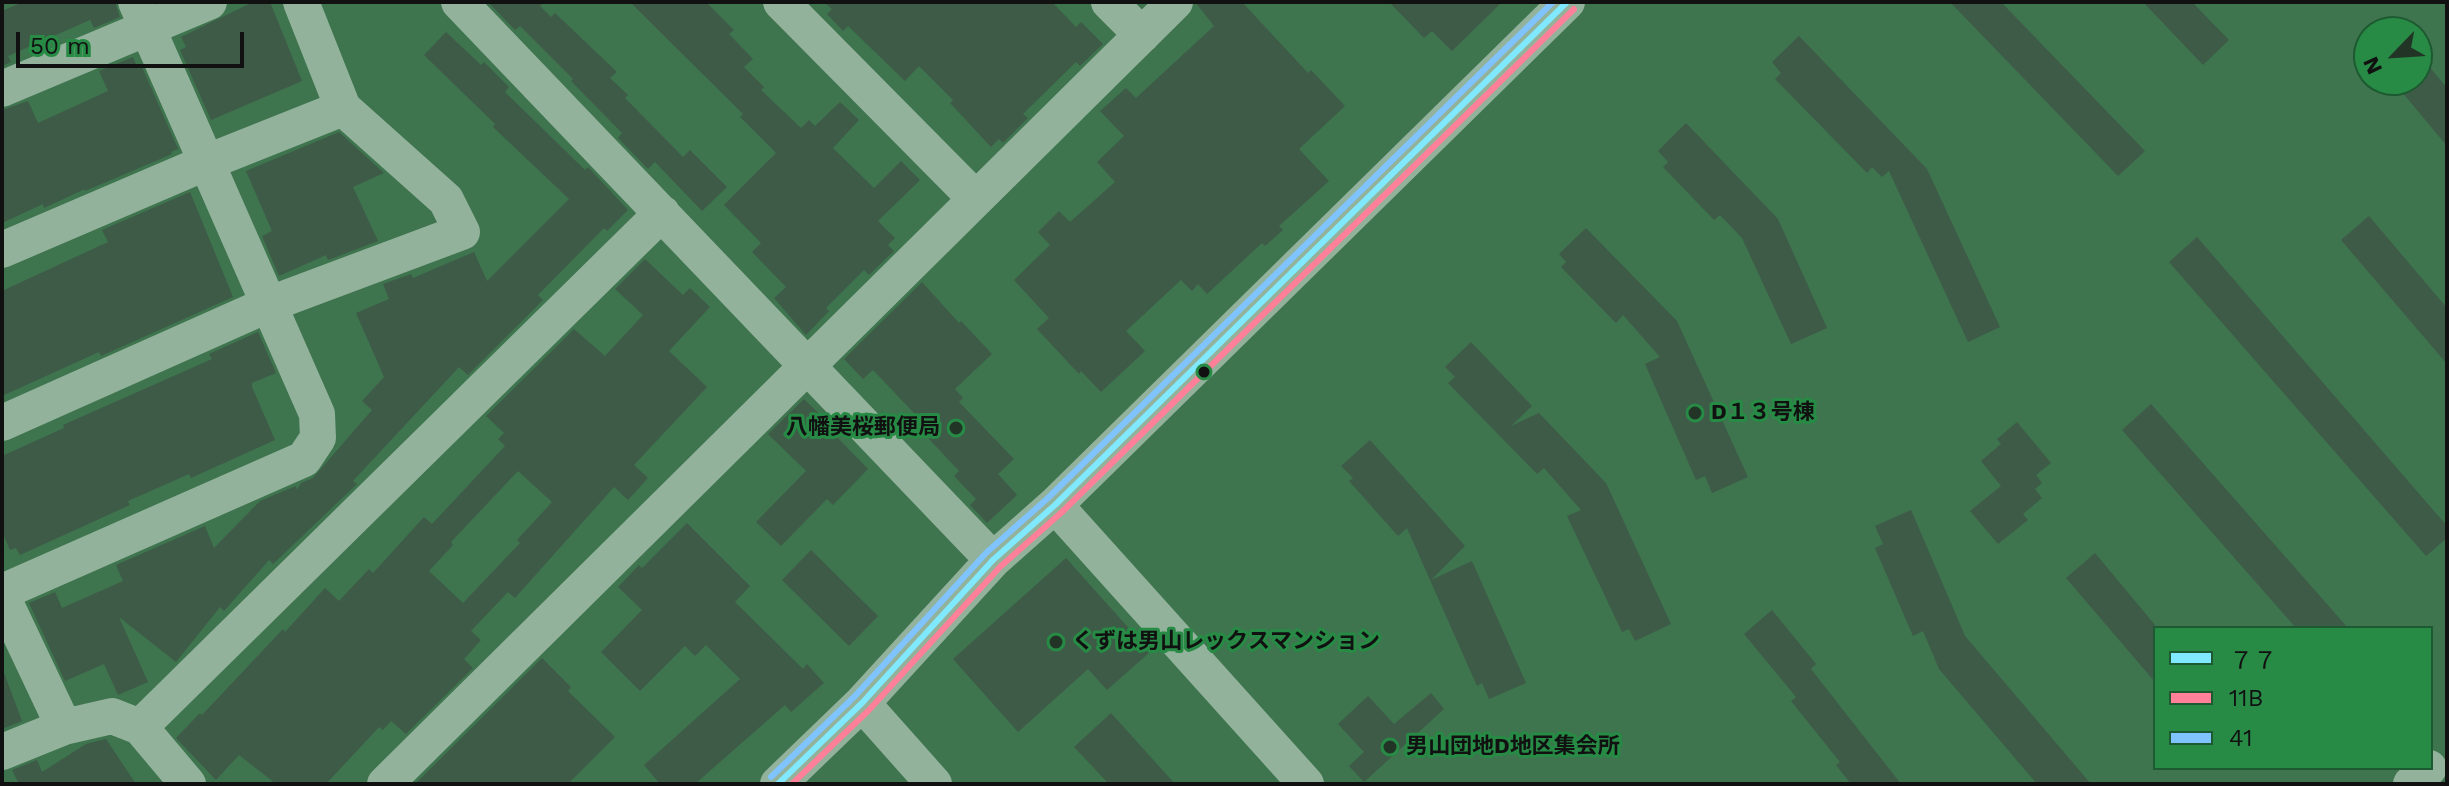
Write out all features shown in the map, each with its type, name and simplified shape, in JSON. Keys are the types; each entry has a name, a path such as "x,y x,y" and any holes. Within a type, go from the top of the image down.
{"street":[{"path":"2,89 141,15 209,2"},
{"path":"2,423 267,305 462,232 446,200 343,108 301,2"},
{"path":"459,2 993,560"},
{"path":"781,2 976,199"},
{"path":"1109,2 1142,35"},
{"path":"385,784 1175,2"},
{"path":"778,784 862,703 993,560 1055,505 1567,2"},
{"path":"64,727 2,594 304,459 318,438 317,414 141,15"},
{"path":"2,250 343,108"},
{"path":"140,727 662,213"},
{"path":"1055,505 1306,784"},
{"path":"862,703 934,784"},
{"path":"2,752 64,727 112,716 140,727 188,784"},
{"path":"2411,784 2427,770"}],"building":[{"path":"23,2 115,2 120,17 94,28 90,20 8,56 11,62 2,66 2,11"},
{"path":"253,2 270,2 302,81 211,120 180,50 186,47 181,37"},
{"path":"488,2 544,2 540,6 551,17 555,13 617,72 610,78 628,95 625,98 683,157 690,150 727,187 702,211 655,162 648,169 618,138 622,133 571,81 573,79 520,26 515,30"},
{"path":"630,2 706,2 734,30 729,34 753,59 744,67 764,87 761,90 801,128 809,120 815,126 840,102 859,120 833,148 874,188 901,161 920,180 878,221 895,238 888,245 894,251 869,275 864,270 826,308 829,311 806,335 774,298 786,287 752,252 761,243 724,205 776,153 740,117 743,114"},
{"path":"824,2 1052,2 1076,27 1081,22 1103,44 1080,66 1076,62 1023,114 1028,118 1003,143 999,139 991,147 950,103 953,100 919,66 905,81 848,26 843,31 827,14 832,9"},
{"path":"1195,2 1242,2 1308,73 1311,70 1345,106 1299,149 1329,181 1279,226 1283,230 1265,246 1262,243 1207,294 1198,284 1192,291 1181,280 1126,331 1145,351 1101,392 1081,371 1079,374 1037,329 1049,318 1014,280 1050,245 1038,232 1059,211 1070,222 1115,182 1097,162 1124,136 1100,111 1126,88 1136,98 1214,26"},
{"path":"1389,2 1502,2 1452,51 1432,31 1424,38"},
{"path":"1950,2 2001,2 2145,151 2118,176"},
{"path":"2143,2 2192,2 2229,40 2203,65"},
{"path":"446,32 481,65 484,62 509,87 505,92 585,170 588,167 628,210 607,231 604,228 538,295 543,300 468,375 459,367 353,481 357,484 273,564 269,560 224,611 220,607 176,662 119,617 148,682 118,695 104,664 65,681 29,603 55,592 62,608 123,581 116,565 205,526 214,548 260,501 296,486 297,490 301,483 313,478 372,410 362,401 384,377 356,313 389,299 383,284 411,274 413,278 474,252 487,281 569,199 493,127 495,124 424,55"},
{"path":"1799,36 1927,169 2000,327 1968,342 1889,171 1882,177 1872,167 1867,173 1775,79 1781,73 1772,62"},
{"path":"133,57 138,69 142,67 178,149 85,191 44,208 43,204 2,223 2,110 28,101 38,123 108,91 99,71"},
{"path":"2433,71 2447,88 2447,146 2405,96 2433,96"},
{"path":"1686,123 1778,219 1827,328 1791,344 1742,238 1720,215 1714,220 1663,167 1668,162 1658,151"},
{"path":"339,132 384,173 353,187 378,241 328,260 326,255 279,276 262,236 272,231 246,171"},
{"path":"190,192 233,297 2,396 2,291 108,242 102,230"},
{"path":"2369,216 2447,308 2447,364 2341,240"},
{"path":"1586,228 1677,321 1748,477 1712,493 1705,476 1696,480 1645,364 1660,357 1623,315 1616,323 1561,267 1566,262 1559,254"},
{"path":"2197,237 2447,526 2447,538 2426,556 2169,262"},
{"path":"645,259 683,295 690,288 710,307 669,351 707,387 634,465 648,478 628,500 614,487 515,598 508,592 471,631 481,640 464,659 473,668 406,734 391,721 383,730 379,727 326,784 276,784 239,755 216,780 176,738 200,713 202,715 283,629 285,632 325,588 339,601 369,569 373,573 424,517 432,524 505,446 498,439 504,433 486,416 574,329 605,356 643,315 615,289","holes":["518,471 552,502 517,540 520,543 463,603 429,571 453,545 451,542"]},
{"path":"922,282 992,354 955,389 963,398 959,402 1014,459 998,474 1017,495 987,523 970,505 976,499 954,476 959,471 929,439 934,434 873,370 863,379 844,359"},
{"path":"258,332 276,373 252,383 252,387 275,440 191,478 189,474 128,501 130,505 20,555 16,548 10,550 2,532 2,456 64,428 63,425 212,359 209,354"},
{"path":"1471,342 1532,406 1511,426 1539,413 1606,483 1671,624 1635,641 1629,629 1622,632 1567,516 1581,510 1544,468 1537,474 1448,383 1455,377 1445,367"},
{"path":"804,399 838,432 835,435 868,469 833,505 827,499 781,546 756,522 806,471 768,434"},
{"path":"2151,404 2346,626 2294,626 2122,430"},
{"path":"2017,422 2051,463 2036,475 2042,483 2035,489 2042,498 2023,514 2028,520 1998,544 1970,511 2001,486 1981,461 2001,444 1997,439"},
{"path":"1370,440 1465,546 1431,580 1472,561 1526,683 1489,699 1482,683 1477,686 1407,528 1398,536 1349,481 1353,478 1341,466"},
{"path":"1911,510 1965,636 2091,784 2037,784 1939,669 1923,631 1913,636 1875,548 1883,544 1875,526"},
{"path":"687,523 750,586 735,602 803,669 807,664 824,683 791,712 785,705 695,784 660,784 644,765 740,679 706,645 695,656 685,646 640,691 601,652 642,610 618,587"},
{"path":"811,550 878,616 849,646 782,580"},
{"path":"2095,553 2155,625 2153,680 2066,578"},
{"name":"くずは男山レックスマンション","path":"1066,558 1150,652 1107,690 1088,669 1018,732 953,659"},
{"path":"1772,610 1816,664 1811,669 1901,784 1851,784 1836,765 1840,762 1791,701 1796,697 1744,634"},
{"path":"542,658 571,687 568,691 615,737 568,784 415,784"},
{"path":"2,673 22,721 2,729"},
{"path":"1431,693 1444,709 1364,782 1349,766 1364,752 1338,724 1368,696 1394,724"},
{"path":"1111,713 1175,784 1109,784 1074,747"},
{"path":"106,739 136,784 19,784 12,770 37,760 42,772 86,744"}],"transit line":[{"name":"41","path":"771,777 855,696 986,553 1048,498 1553,2"},
{"name":"７７","path":"778,784 862,703 993,560 1055,505 1567,2"},
{"name":"11B","path":"792,784 869,710 1000,567 1062,512 1574,9"}],"place":[{"name":"D１３号棟","path":"1695,413"},
{"name":"八幡美桜郵便局","path":"956,428"},
{"name":"くずは男山レックスマンション","path":"1056,642"},
{"name":"男山団地D地区集会所","path":"1390,747"}]}
